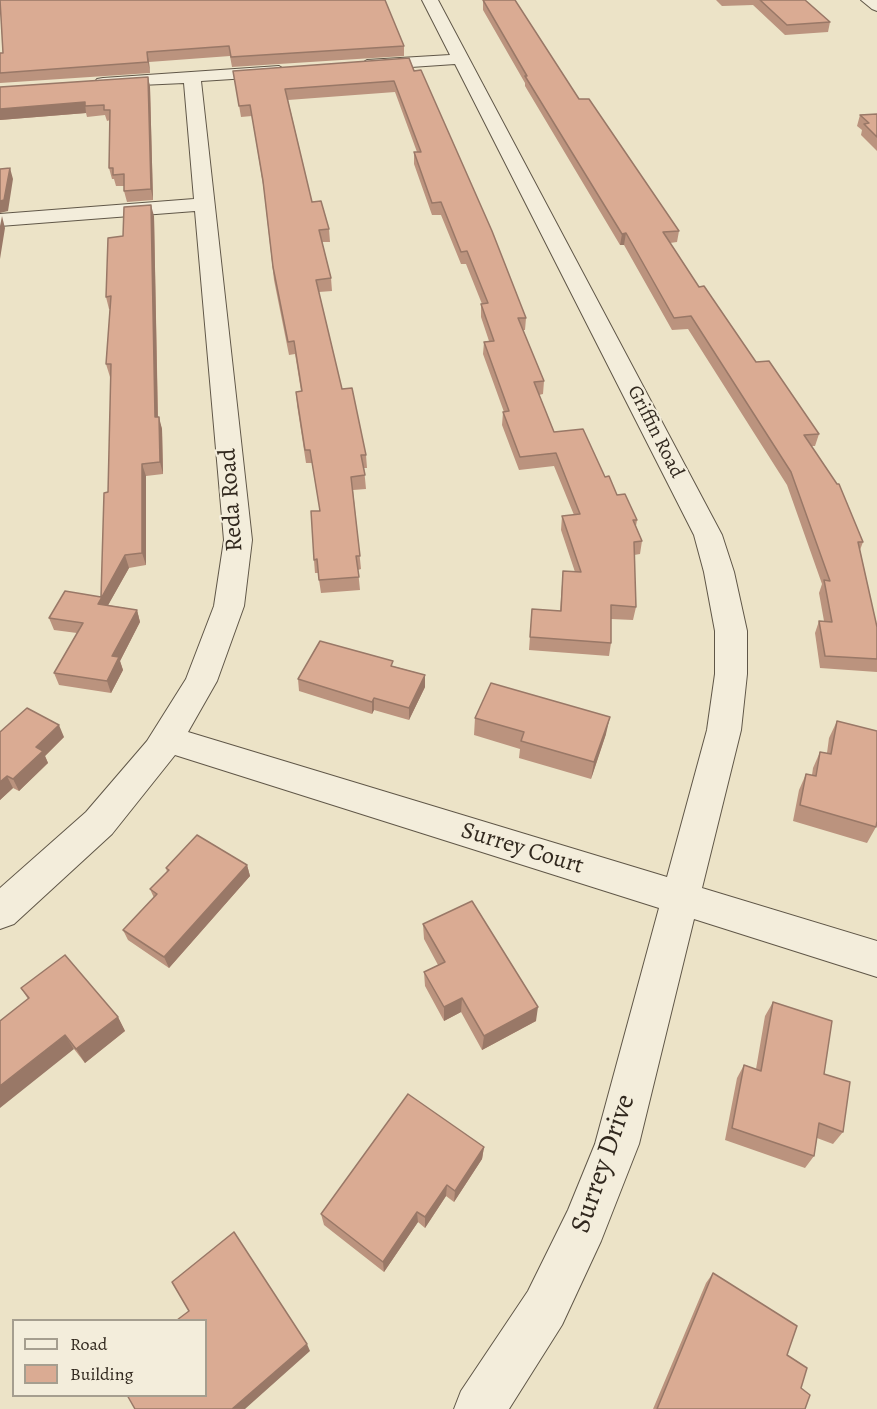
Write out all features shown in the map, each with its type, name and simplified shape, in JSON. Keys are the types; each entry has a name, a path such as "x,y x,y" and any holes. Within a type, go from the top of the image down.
{"street":[{"name":"Griffin Road","path":"430,0 699,518 714,553 728,611 731,674 724,730 679,898"},
{"path":"869,0 877,6"},
{"path":"356,66 460,59"},
{"path":"90,84 297,70"},
{"name":"Reda Road","path":"0,912 60,860 110,811 167,739 201,681 229,606 238,540 192,77"},
{"path":"0,220 205,204"},
{"name":"Surrey Court","path":"167,739 877,959"},
{"name":"Surrey Drive","path":"479,1409 545,1308 603,1184 616,1144 679,898"}],"building":[{"path":"0,0 385,0 404,46 231,57 229,46 147,52 148,62 0,73 0,53 3,53"},
{"path":"483,0 515,0 579,99 589,99 679,231 663,232 699,287 704,286 756,362 769,361 819,434 804,435 839,484 863,542 858,542 877,627 877,659 825,656 819,621 832,622 824,580 830,581 791,472 691,316 674,318 626,233 622,234 525,76 527,76"},
{"path":"760,0 805,0 830,22 787,25"},
{"path":"409,58 414,71 421,70 492,231 526,318 518,318 544,381 534,382 554,432 583,429 605,477 609,476 617,495 625,494 637,520 633,520 642,541 634,542 636,607 611,605 611,643 530,637 532,609 561,611 563,571 581,572 562,516 580,514 556,453 520,457 503,412 509,411 484,342 494,341 481,304 488,303 467,251 461,252 441,202 432,203 414,152 421,152 394,81 285,89 312,202 321,201 329,229 319,230 331,278 316,280 342,389 352,388 366,455 361,455 365,475 351,477 360,556 356,556 359,577 319,580 317,559 314,560 311,511 320,511 310,450 305,450 296,392 302,391 294,341 288,342 273,267 263,181 250,105 239,106 233,71"},
{"path":"148,77 151,189 124,191 124,174 113,175 113,168 109,168 110,110 104,110 104,105 85,106 85,102 0,109 0,87"},
{"path":"877,114 877,137 864,124 869,123 860,115"},
{"path":"10,168 4,200 0,201 0,169"},
{"path":"151,205 155,417 159,417 160,462 142,464 142,553 125,555 98,604 137,610 112,656 119,657 107,681 54,673 83,623 49,618 65,591 101,597 104,493 108,492 111,364 106,364 111,296 106,297 108,238 123,236 124,207"},
{"path":"320,641 393,661 391,666 425,675 409,708 374,698 372,702 298,679"},
{"path":"491,683 610,717 594,762 521,741 524,732 475,718"},
{"path":"27,708 59,725 36,747 43,751 13,779 7,776 0,782 0,732"},
{"path":"837,721 877,731 876,827 800,805 806,774 816,776 820,752 831,754"},
{"path":"197,835 247,865 164,957 123,930 157,894 150,889 169,870 166,868"},
{"path":"472,901 538,1007 484,1036 462,998 444,1007 424,972 445,962 423,924"},
{"path":"65,955 118,1017 76,1049 65,1035 0,1086 0,1021 29,998 21,988"},
{"path":"773,1002 832,1021 824,1074 850,1082 843,1132 819,1123 814,1156 732,1128 744,1065 761,1071"},
{"path":"408,1094 484,1147 455,1191 447,1185 425,1217 417,1212 383,1262 321,1214"},
{"path":"234,1232 307,1344 232,1409 135,1409 128,1397 207,1397 207,1319 178,1319 189,1311 172,1282"},
{"path":"713,1273 797,1326 787,1355 807,1368 801,1388 810,1395 805,1409 657,1409"}]}
